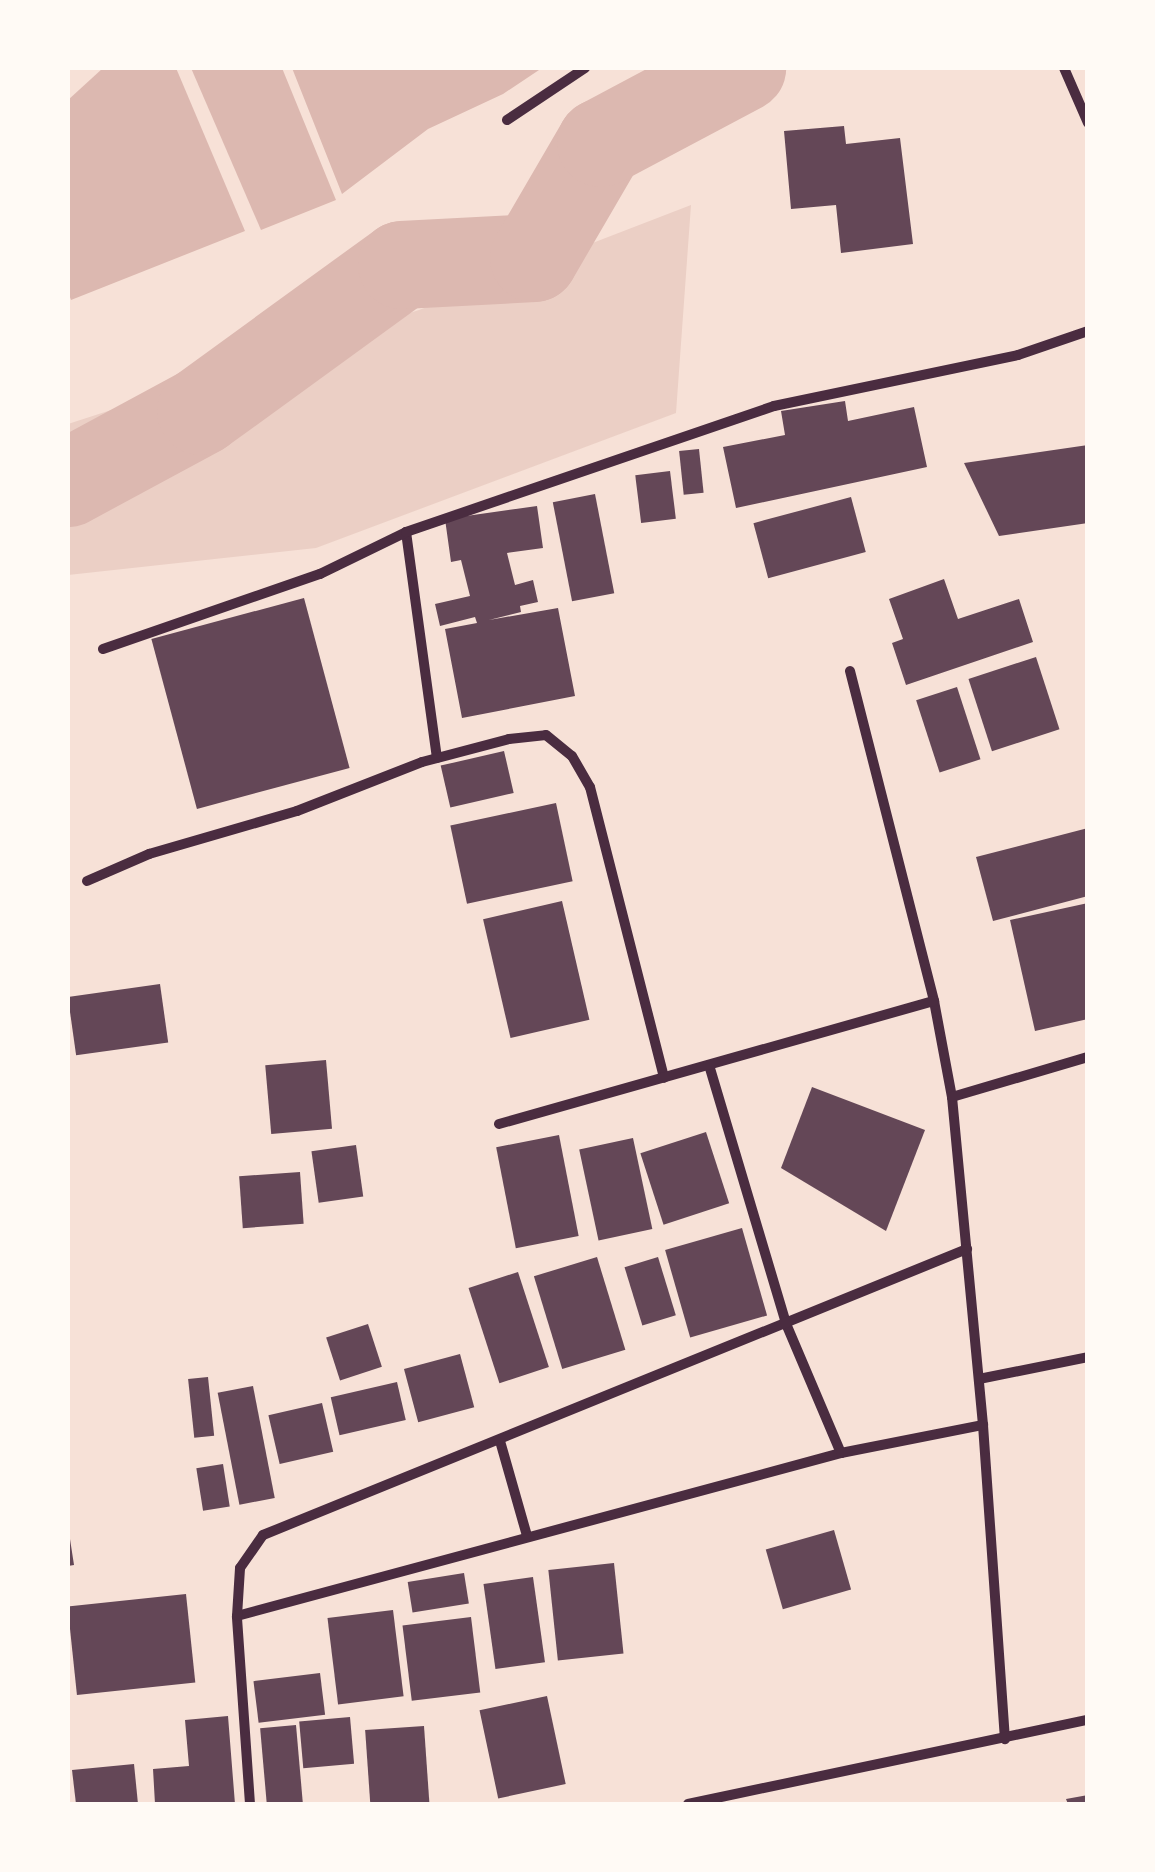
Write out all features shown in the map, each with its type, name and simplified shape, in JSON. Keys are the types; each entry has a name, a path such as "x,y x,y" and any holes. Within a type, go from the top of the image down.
{"street":[{"path":"507,120 586,68"},
{"path":"1064,68 1088,123"},
{"path":"103,649 320,574 406,532 774,406 1018,355 1088,331"},
{"path":"406,532 438,758"},
{"path":"850,671 934,1002 952,1097 983,1425 1004,1739"},
{"path":"86,881 149,854 297,811 438,758 510,739 546,736 572,756 590,787 664,1078"},
{"path":"500,1124 934,1002"},
{"path":"952,1097 1088,1057"},
{"path":"708,1065 787,1326 841,1453"},
{"path":"250,1804 237,1616 240,1568 263,1535 967,1250"},
{"path":"979,1380 1088,1356"},
{"path":"237,1616 841,1453 983,1425"},
{"path":"500,1441 528,1536"},
{"path":"688,1804 1088,1720"}],"shaded area":[{"path":"103,68 176,68 245,231 71,300 68,100"},
{"path":"191,68 282,68 336,200 261,230"},
{"path":"292,68 542,68 503,94 428,129 342,194"},
{"path":"691,205 676,413 316,548 68,575 68,424 419,310"}],"building":[{"path":"844,126 846,144 900,138 913,244 841,253 836,205 791,209 784,131"},
{"path":"845,401 848,421 914,407 927,467 736,508 723,447 785,435 781,411"},
{"path":"1088,445 1088,523 999,536 964,463"},
{"path":"699,449 704,493 684,495 679,451"},
{"path":"670,471 676,519 641,523 635,475"},
{"path":"595,494 614,593 572,601 553,502"},
{"path":"851,497 866,552 768,578 753,523"},
{"path":"537,506 543,548 507,553 515,585 533,580 538,602 520,606 521,612 489,620 558,608 575,696 462,718 445,629 477,623 475,617 440,626 435,604 470,596 461,560 451,562 445,519"},
{"path":"944,579 958,619 1019,599 1033,642 906,685 892,643 903,639 889,599"},
{"path":"304,598 350,768 197,809 151,639"},
{"path":"1036,657 1059,729 992,751 968,679"},
{"path":"957,687 980,759 940,773 916,700"},
{"path":"504,751 514,793 450,808 441,766"},
{"path":"556,803 573,881 467,904 450,825"},
{"path":"1088,828 1088,896 993,921 976,857"},
{"path":"562,901 589,1020 511,1038 483,919"},
{"path":"1088,903 1088,1019 1035,1031 1010,920"},
{"path":"160,984 168,1042 76,1055 68,997"},
{"path":"326,1060 332,1129 271,1134 265,1065"},
{"path":"812,1087 925,1130 886,1231 781,1168"},
{"path":"706,1132 729,1203 664,1225 640,1153"},
{"path":"559,1135 579,1236 516,1248 496,1147"},
{"path":"633,1138 652,1229 599,1240 579,1149"},
{"path":"356,1145 363,1196 319,1203 311,1151"},
{"path":"300,1172 304,1224 243,1228 239,1176"},
{"path":"742,1228 767,1315 690,1338 665,1250"},
{"path":"597,1257 625,1350 562,1369 534,1276"},
{"path":"658,1257 676,1315 642,1326 625,1267"},
{"path":"518,1272 549,1367 499,1383 469,1288"},
{"path":"368,1324 382,1367 340,1380 326,1338"},
{"path":"460,1354 474,1407 418,1422 404,1369"},
{"path":"208,1377 214,1436 194,1438 188,1379"},
{"path":"397,1382 406,1420 340,1435 331,1397"},
{"path":"253,1386 275,1498 239,1505 218,1393"},
{"path":"322,1403 333,1452 280,1464 268,1415"},
{"path":"223,1464 230,1506 203,1511 196,1468"},
{"path":"68,1526 74,1565 68,1566"},
{"path":"834,1530 851,1590 783,1609 766,1550"},
{"path":"614,1563 624,1654 558,1660 548,1570"},
{"path":"464,1573 469,1604 413,1613 408,1582"},
{"path":"533,1577 545,1662 495,1669 483,1584"},
{"path":"186,1594 195,1683 77,1695 68,1606"},
{"path":"393,1610 404,1696 338,1704 327,1618"},
{"path":"471,1617 480,1692 412,1701 403,1625"},
{"path":"320,1673 325,1715 259,1723 253,1681"},
{"path":"547,1696 566,1784 498,1798 480,1710"},
{"path":"228,1716 235,1804 155,1804 153,1769 189,1766 185,1720"},
{"path":"350,1717 354,1764 303,1768 299,1721"},
{"path":"296,1725 303,1804 267,1804 260,1728"},
{"path":"424,1726 429,1803 370,1804 365,1730"},
{"path":"134,1764 138,1804 76,1804 72,1770"},
{"path":"1088,1795 1088,1804 1068,1804 1066,1799"}],"waterway":[{"path":"68,483 201,411 402,265 534,258 601,143 742,68"}]}
